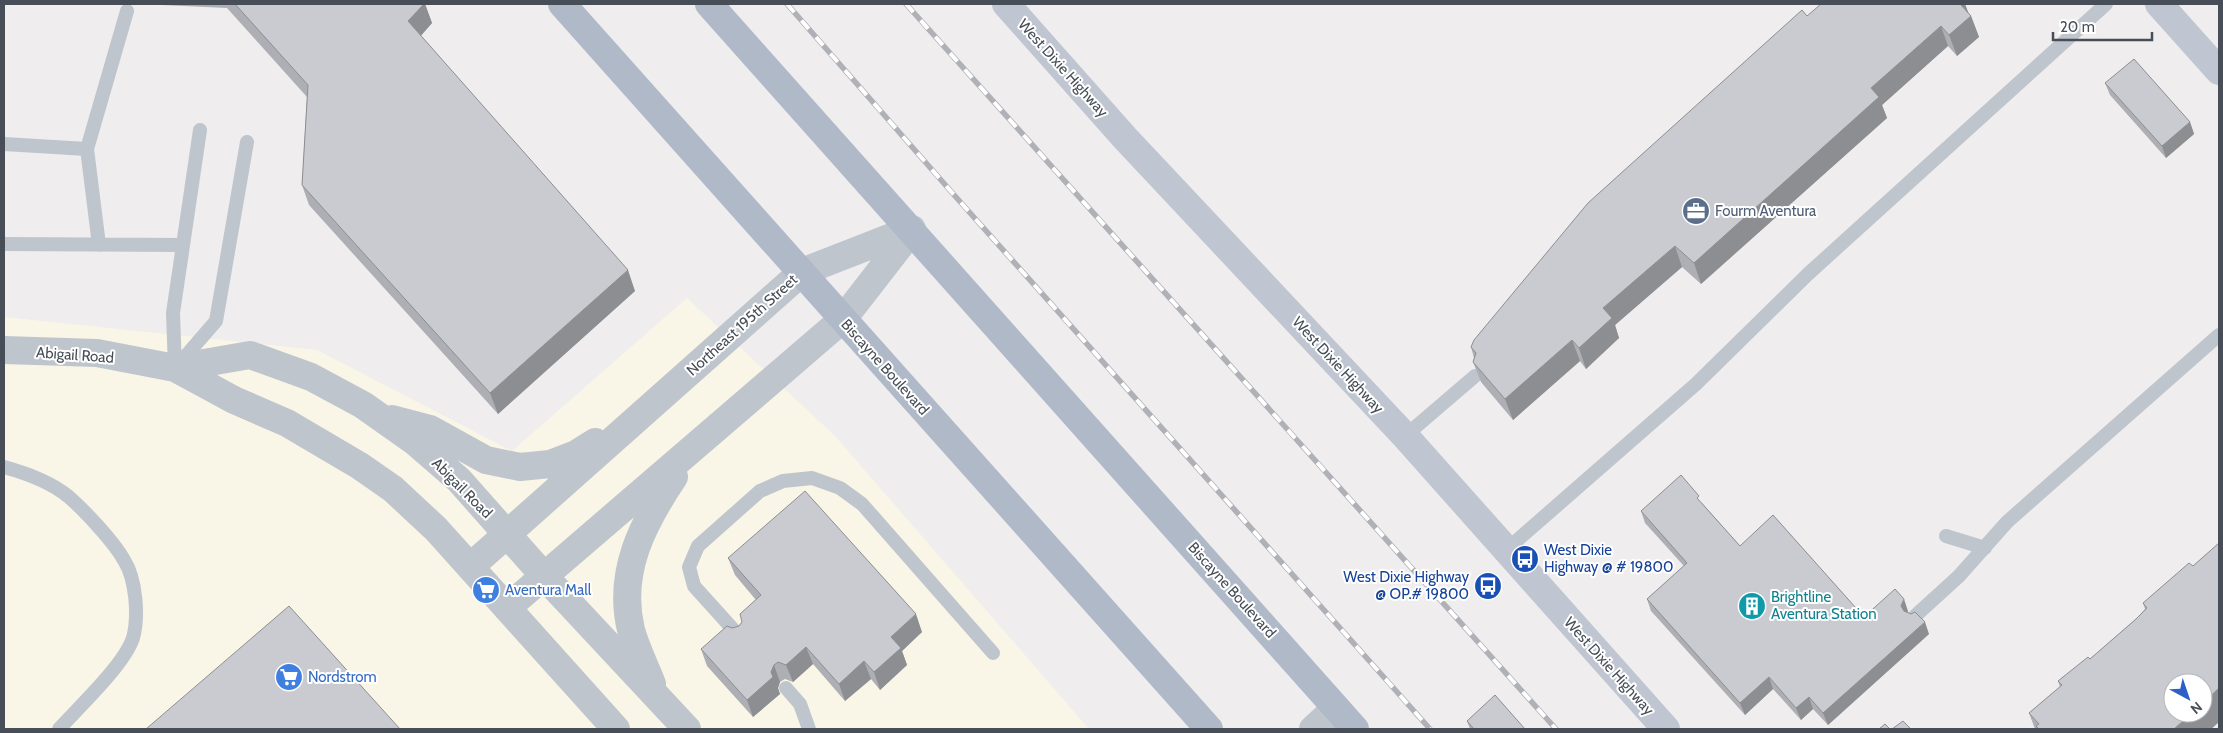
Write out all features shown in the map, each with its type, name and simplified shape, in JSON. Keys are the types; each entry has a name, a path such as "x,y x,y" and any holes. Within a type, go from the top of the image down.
{"main road":[{"name":"Biscayne Boulevard","path":"562,4 1209,729"},
{"name":"Biscayne Boulevard","path":"709,4 912,229 1354,729"}],"street":[{"name":"West Dixie Highway","path":"1006,4 1125,138 1405,436 1666,729"},
{"path":"2159,4 2219,71"},
{"name":"Northeast 195th Street","path":"470,567 802,272 912,229"},
{"path":"507,608 843,320 912,229"},
{"name":"Abigail Road","path":"4,350 97,354 175,368 234,400 287,423 360,466 393,489 429,522 616,729"},
{"name":"Abigail Road","path":"175,368 250,355 311,377 363,405 414,441 459,480 545,577 687,729"},
{"path":"377,415 430,429 486,460 520,467 550,464 576,454 649,407"},
{"path":"657,697 631,630 627,603 628,575 636,542 655,505 694,448"},
{"path":"1313,729 1336,708"}],"lane":[{"path":"1506,550 1696,384 1808,274 2106,4"},
{"path":"99,245 87,149 127,11"},
{"path":"175,368 173,313 200,130"},
{"path":"175,368 216,321 247,142"},
{"path":"4,144 87,149"},
{"path":"4,244 183,245"},
{"path":"1914,617 1959,576 2007,522 2219,335"},
{"path":"1405,436 1475,376"},
{"path":"4,467 28,473 68,497 98,528 125,561 137,603 132,638 113,671 59,729"},
{"path":"740,637 694,586 689,567 698,546 760,491 783,481 812,478 840,488 862,504 993,653"},
{"path":"1946,536 1985,548"},
{"path":"786,688 800,704 809,729"}],"shaded area":[{"name":"Aventura Mall","path":"687,298 835,436 1089,729 4,729 4,317 317,350 512,451"}],"building":[{"path":"235,4 424,4 408,21 628,270 490,393 302,185 308,85"},
{"name":"Fourm Aventura","path":"1821,4 1960,4 1971,16 1949,35 1941,26 1871,88 1879,97 1694,263 1675,246 1603,308 1612,318 1579,348 1572,340 1505,399 1473,362 1476,353 1471,347 1474,340 1588,203 1802,10 1807,16"},
{"path":"2134,59 2190,122 2162,146 2105,83"},
{"name":"Brightline Aventura Station","path":"1681,475 1699,496 1697,498 1740,546 1773,515 1864,617 1895,589 1904,599 1901,606 1904,611 1911,614 1915,612 1925,622 1823,713 1809,697 1796,708 1769,677 1740,703 1647,599 1687,563 1641,511"},
{"path":"805,491 916,614 891,637 901,648 874,672 864,661 839,684 806,647 786,665 778,662 774,665 771,672 773,677 747,700 701,649 727,626 732,628 739,626 742,622 740,614 761,595 728,558"},
{"path":"2219,543 2219,688 2213,694 2213,673 2163,673 2163,723 2181,723 2174,729 2039,729 2036,726 2039,724 2029,713 2062,685 2058,681 2088,657 2090,659 2136,619 2147,608 2143,603 2189,563 2193,566"},
{"name":"Nordstrom","path":"289,606 400,729 146,729"},
{"path":"1495,695 1525,729 1474,729 1467,721"},
{"path":"1903,721 1911,729 1892,729"},
{"path":"1885,724 1890,729 1879,729"}],"railway":[{"path":"787,4 955,196 1430,729"},
{"path":"906,4 1556,729"}],"place":[{"name":"Fourm Aventura","path":"1696,211"},
{"name":"West Dixie Highway @ # 19800","path":"1525,559"},
{"name":"West Dixie Highway @ OP.# 19800","path":"1488,586"},
{"name":"Aventura Mall","path":"486,590"},
{"name":"Brightline Aventura Station","path":"1752,606"},
{"name":"Nordstrom","path":"289,677"}]}
